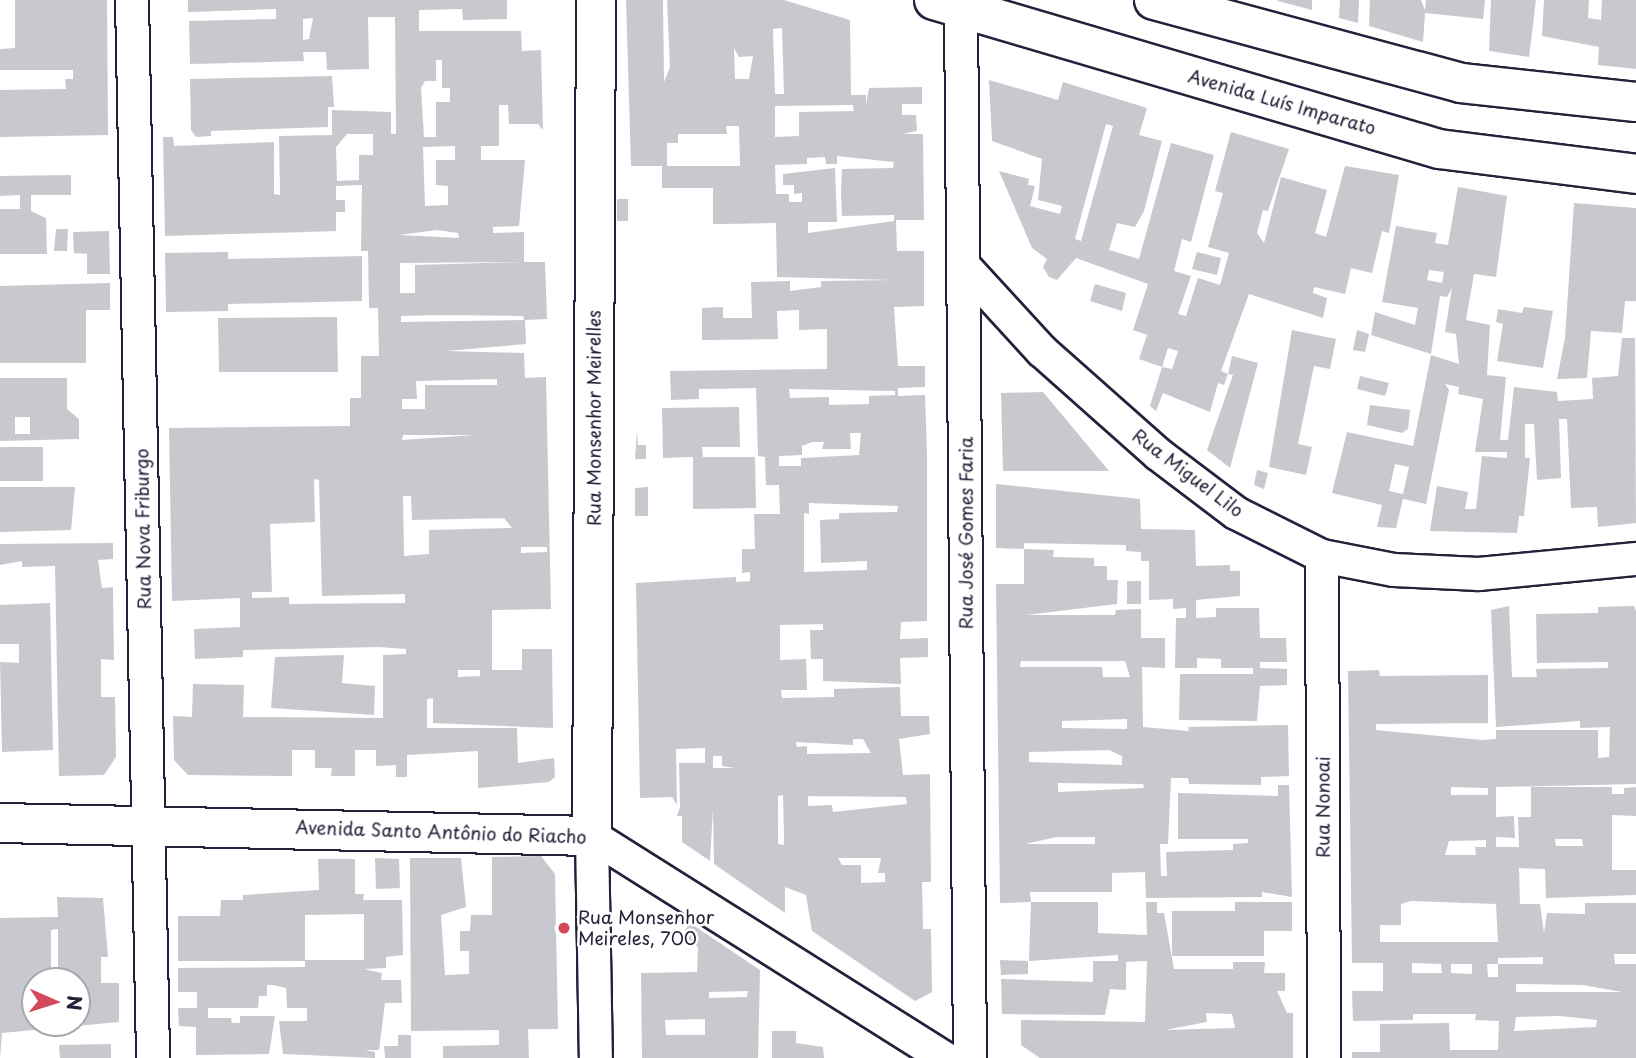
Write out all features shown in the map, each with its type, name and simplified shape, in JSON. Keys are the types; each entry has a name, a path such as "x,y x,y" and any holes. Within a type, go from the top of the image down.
{"street":[{"name":"Rua Nova Friburgo","path":"132,0 153,1058"},
{"name":"Rua Monsenhor Meirelles","path":"592,836 596,0"},
{"path":"1154,0 1461,82 1636,102"},
{"name":"Avenida Luís Imparato","path":"947,4 1439,149 1636,174"},
{"name":"Rua José Gomes Faria","path":"947,4 964,265 971,1058"},
{"name":"Rua Miguel Lilo","path":"964,265 1042,351 1158,454 1236,513 1322,556 1394,570 1479,574 1636,559"},
{"name":"Rua Nonoai","path":"1322,556 1324,1058"},
{"name":"Avenida Santo Antônio do Riacho","path":"0,823 149,823 592,836 946,1058"},
{"path":"592,836 596,1058"}],"building":[{"path":"15,0 107,0 108,135 0,137 0,90 66,89 65,79 73,79 73,70 0,70 0,49 15,48"},
{"path":"188,0 507,0 507,19 463,20 462,9 419,10 419,31 521,31 522,51 541,50 543,130 538,124 509,124 508,105 499,105 499,146 481,146 481,160 525,160 519,226 493,227 493,233 524,232 524,262 545,262 547,319 525,320 526,344 446,351 524,353 525,378 546,377 551,609 492,610 492,670 522,670 522,649 552,649 553,728 433,723 433,698 427,699 427,728 517,728 518,763 554,758 555,777 549,782 478,788 478,751 407,755 407,777 396,777 396,765 376,766 376,750 355,750 355,776 331,776 332,768 315,768 315,750 292,750 292,776 188,775 174,760 173,716 192,717 193,684 244,685 243,717 383,718 383,655 406,654 406,649 379,647 243,650 243,657 195,659 194,629 240,627 240,598 172,601 169,428 350,426 350,398 361,398 361,356 379,356 378,308 369,308 368,251 361,251 362,185 336,186 336,200 345,200 345,212 336,212 336,231 165,236 163,137 173,137 174,146 274,142 274,194 280,195 279,136 332,135 332,110 391,112 391,134 396,134 395,17 368,17 369,69 327,70 326,52 303,52 304,61 190,64 189,21 276,19 276,9 188,12","holes":["313,18 309,39 303,40 303,19","436,60 442,60 442,88 450,88 450,102 436,102 436,137 424,137 421,88 425,81 436,81","347,134 373,134 373,155 359,155 359,180 337,181 336,147","455,146 455,160 436,160 436,185 448,186 448,205 425,206 423,147","437,230 458,233 459,238 399,235","522,262 415,265 415,293 400,293 400,263","401,316 523,316 524,320 401,322","497,379 497,385 425,385 425,409 402,409 402,399 417,399 416,381","403,435 475,435 402,440","314,479 319,480 322,596 405,594 405,603 289,604 289,597 252,598 252,592 272,592 270,524 315,522","403,496 411,496 412,520 504,518 512,528 429,530 429,554 404,556","521,547 547,547 547,552 521,553","458,670 480,670 480,676 458,677"]},
{"path":"626,0 663,0 664,82 670,67 667,0 784,0 850,20 851,95 866,95 866,105 869,88 922,87 922,104 902,104 902,115 916,115 917,131 902,134 923,134 924,220 896,220 897,251 924,251 924,306 894,307 898,366 925,366 925,387 898,388 898,396 925,395 927,454 927,621 901,622 900,639 928,638 928,657 900,658 901,684 823,681 823,659 811,659 810,630 823,630 823,624 780,625 780,660 806,659 807,690 781,690 782,698 834,697 834,689 900,687 901,716 929,716 930,734 899,739 903,775 930,774 931,882 922,882 923,929 931,929 932,992 915,1001 812,931 806,895 785,887 785,913 714,864 713,809 710,861 682,842 682,816 677,816 680,807 679,763 705,763 705,748 676,749 677,805 672,797 640,798 636,583 736,577 736,582 750,581 750,572 742,573 742,549 755,549 754,514 780,514 779,485 766,485 765,457 758,456 756,388 699,389 699,399 671,400 670,371 827,369 827,329 799,330 799,310 777,311 778,339 702,340 702,308 723,307 723,318 752,318 751,282 790,281 790,291 821,287 821,281 892,280 777,277 776,223 713,224 713,188 662,188 662,166 631,166","holes":["782,28 784,94 775,94 773,29","734,48 739,57 753,56 749,79 735,79","853,105 854,111 799,112 799,136 775,137 775,106","726,126 739,126 740,166 667,166 667,143 678,143 678,134 727,134","837,156 894,162 893,168 842,169 841,192 842,216 894,215 894,221 808,233 808,222 837,222 835,168 783,174 783,185 794,185 794,194 802,193 802,202 789,202 789,194 776,194 775,165 807,164 807,158 825,157 826,164 837,164","789,389 895,391 895,395 869,396 869,404 829,405 829,397 790,398","850,433 861,433 859,455 801,458 801,466 779,466 779,456 802,455 802,446 812,442 824,442 822,449 851,449","809,503 898,506 897,512 839,513 839,519 820,520 821,563 867,561 867,570 804,572 804,513 809,514","853,739 863,739 871,753 807,754 807,746 797,747 796,742 853,745","713,756 722,756 722,766 735,768 713,768","783,795 784,845 778,844 778,796","808,796 906,797 907,804 833,812 832,805 808,806","838,858 881,858 878,873 885,873 885,882 861,883 861,865 842,865"]},
{"path":"1312,0 1312,10 1278,1"},
{"path":"1340,0 1359,0 1358,23 1339,18"},
{"path":"1370,0 1421,0 1425,10 1426,0 1485,0 1483,19 1425,13 1423,42 1369,26"},
{"path":"1491,0 1536,0 1529,57 1489,51"},
{"path":"1544,0 1589,0 1588,18 1601,20 1602,0 1636,0 1636,69 1598,65 1599,47 1542,36"},
{"path":"332,76 334,107 328,107 328,127 211,131 211,136 196,137 191,130 190,79"},
{"path":"989,80 1058,100 1063,82 1147,108 1139,135 1162,141 1144,211 1135,227 1117,223 1109,250 1139,259 1171,143 1214,155 1191,242 1182,239 1174,271 1191,276 1178,314 1186,316 1198,278 1220,285 1229,253 1208,247 1223,193 1215,191 1231,132 1289,149 1268,211 1263,210 1257,233 1264,243 1281,177 1327,190 1315,233 1326,237 1345,166 1399,175 1389,233 1382,231 1372,273 1351,268 1345,294 1314,287 1313,293 1327,298 1323,318 1249,294 1221,371 1228,374 1224,385 1218,383 1210,412 1163,393 1156,411 1150,406 1162,367 1139,359 1147,335 1133,330 1148,284 1076,258 1057,280 1049,277 1043,267 1047,259 1032,248 999,171 1029,179 1028,185 1035,186 1030,206 1060,214 1062,206 1038,200 1042,159 992,141","holes":["1106,124 1113,126 1081,241 1075,239","1168,348 1178,351 1172,369 1162,367"]},
{"path":"71,175 71,195 31,195 31,211 46,218 47,254 0,254 0,209 20,209 20,195 0,196 0,176"},
{"path":"1458,187 1507,196 1496,277 1474,274 1466,320 1490,325 1487,375 1506,377 1500,440 1508,440 1514,387 1557,392 1558,401 1593,399 1592,378 1618,376 1622,338 1635,338 1636,523 1598,527 1597,507 1571,508 1567,419 1559,419 1561,478 1537,480 1534,424 1525,424 1525,458 1530,458 1524,516 1519,516 1517,533 1430,531 1437,486 1468,492 1465,509 1476,509 1482,456 1507,458 1507,452 1475,452 1483,399 1458,394 1459,387 1445,384 1449,390 1426,504 1403,499 1396,528 1377,527 1382,505 1332,493 1347,432 1413,446 1431,355 1459,364 1456,334 1445,332 1452,288 1447,297 1440,296 1431,354 1371,335 1375,312 1415,325 1418,308 1382,302 1396,226 1437,233 1435,243 1448,245","holes":["1429,270 1444,272 1442,283 1427,280","1395,464 1409,467 1403,494 1389,491"]},
{"path":"617,199 628,199 628,221 617,221"},
{"path":"1574,203 1636,208 1636,301 1625,301 1622,333 1591,331 1587,378 1557,379 1565,338"},
{"path":"56,229 68,229 67,251 54,251"},
{"path":"109,231 110,274 87,274 87,254 74,253 73,232"},
{"path":"228,252 228,259 362,256 362,301 228,304 228,311 166,312 165,253"},
{"path":"1197,252 1221,258 1217,275 1192,269"},
{"path":"110,283 110,310 86,310 86,363 0,363 0,286"},
{"path":"1095,284 1126,293 1122,311 1090,301"},
{"path":"1524,307 1553,311 1543,368 1497,361 1503,324 1496,322 1498,309 1522,313"},
{"path":"337,317 338,372 219,372 218,318"},
{"path":"1292,330 1336,339 1330,369 1314,366 1298,444 1312,447 1306,475 1269,467"},
{"path":"1357,330 1369,334 1365,352 1353,350"},
{"path":"1232,356 1258,363 1230,468 1207,450 1233,375 1228,374"},
{"path":"1360,376 1389,383 1385,396 1357,389"},
{"path":"0,378 67,378 67,409 79,419 79,439 0,441","holes":["15,417 30,417 30,434 15,434"]},
{"path":"1043,392 1109,471 1003,471 1001,393"},
{"path":"1370,405 1410,410 1408,429 1402,433 1367,425"},
{"path":"739,407 740,447 702,447 703,457 755,457 756,508 693,509 693,457 663,458 662,408"},
{"path":"637,430 638,445 646,445 646,459 635,459"},
{"path":"0,447 43,447 43,481 0,481"},
{"path":"1257,470 1268,473 1264,489 1254,485"},
{"path":"996,484 1140,499 1141,529 1195,530 1196,566 1230,565 1230,571 1240,571 1240,596 1196,600 1196,618 1216,617 1216,608 1259,608 1260,638 1286,638 1287,662 1260,662 1260,668 1287,669 1287,685 1260,686 1257,721 1179,720 1180,674 1253,674 1253,668 1221,668 1221,659 1197,658 1197,668 1175,668 1176,618 1186,618 1186,608 1173,609 1173,599 1149,600 1149,561 1141,561 1141,552 1126,551 1126,545 1024,543 1024,549 996,548"},
{"path":"0,487 75,487 71,530 0,532"},
{"path":"648,487 648,516 635,516 635,488"},
{"path":"113,543 113,559 98,560 102,588 113,587 114,660 101,659 101,697 115,697 116,757 104,775 59,776 55,566 22,567 22,561 0,565 0,544"},
{"path":"1024,549 1054,550 1053,557 1094,558 1094,566 1107,566 1107,580 1118,580 1117,604 1026,615 1115,615 1116,610 1141,609 1141,638 1165,638 1165,668 1142,667 1143,727 1189,731 1188,727 1288,725 1289,776 1261,777 1261,785 1189,784 1188,778 1171,778 1168,844 1160,844 1161,876 1167,876 1166,852 1233,850 1233,844 1248,843 1248,839 1178,839 1178,793 1278,796 1278,785 1289,785 1292,897 1262,892 1262,897 1146,898 1145,872 1112,873 1112,892 1030,892 1031,902 1000,903 996,584 1024,584","holes":["1021,661 1125,661 1130,677 1103,677 1102,667 1020,667","1127,719 1127,729 1062,728 1062,721","1109,750 1122,756 1122,765 1029,762 1029,752","1058,783 1143,784 1144,788 1058,792","1057,837 1095,837 1095,844 1025,844"]},
{"path":"1127,581 1141,581 1141,604 1127,604"},
{"path":"50,603 53,750 2,752 0,662 19,663 19,644 0,644 0,605"},
{"path":"1509,606 1512,677 1537,677 1536,669 1608,668 1608,662 1537,663 1536,614 1598,613 1598,607 1634,606 1636,611 1636,784 1496,787 1496,817 1514,816 1515,838 1496,837 1496,847 1519,847 1518,817 1531,817 1531,787 1612,787 1612,794 1624,794 1624,788 1636,787 1636,816 1612,815 1612,870 1636,870 1636,895 1546,898 1545,869 1519,868 1520,904 1540,904 1544,933 1547,913 1585,914 1585,903 1636,903 1636,954 1614,954 1615,964 1636,964 1636,1058 1352,1058 1352,1052 1380,1052 1380,1024 1449,1023 1450,1050 1498,1050 1499,1021 1475,1020 1476,1014 1413,1014 1413,1020 1353,1021 1352,991 1383,991 1383,963 1352,963 1348,671 1379,670 1380,676 1488,675 1488,723 1376,724 1376,730 1482,740 1496,739 1496,730 1598,730 1598,758 1609,757 1610,727 1580,728 1580,721 1496,727 1491,610","holes":["1451,787 1488,788 1488,795 1451,795","1555,839 1582,839 1583,846 1556,846","1486,840 1486,847 1475,847 1476,855 1445,855 1449,841","1411,901 1496,904 1498,942 1380,942 1380,925 1401,925 1401,904","1543,957 1543,964 1498,964 1498,958","1412,963 1441,964 1442,973 1412,973","1451,964 1472,964 1472,974 1451,973","1487,964 1498,964 1498,977 1488,977","1516,984 1583,985 1622,992 1516,992","1560,1016 1597,1020 1596,1027 1514,1031 1516,1017"]},
{"path":"344,655 342,683 375,686 374,715 271,708 275,657"},
{"path":"541,856 555,874 558,1029 528,1029 529,1058 443,1058 443,1046 499,1045 499,1030 411,1031 410,858 461,858 466,907 441,915 445,975 469,974 469,951 460,951 460,931 470,931 471,915 492,915 492,857"},
{"path":"375,858 399,859 400,888 376,889"},
{"path":"318,859 355,859 355,894 364,894 363,900 402,900 403,955 386,957 386,968 364,969 382,973 381,980 401,980 402,1003 385,1003 379,1050 365,1050 375,1052 375,1058 283,1054 279,1021 307,1021 307,1008 287,1008 286,988 273,985 267,985 267,996 259,996 258,1008 208,1008 208,1018 231,1018 232,1023 240,1023 240,1016 275,1016 269,1054 196,1055 196,1027 179,1026 178,1008 197,1008 197,992 178,992 178,968 305,967 305,961 178,961 178,916 220,916 221,900 243,900 243,895 319,890","holes":["364,914 364,960 305,960 305,915"]},
{"path":"57,897 103,898 108,957 101,957 101,983 119,983 119,1022 91,1025 91,967 58,967 58,929 51,930 51,967 21,967 21,1031 2,1033 0,1058 0,918 58,917"},
{"path":"1031,902 1098,902 1098,933 1147,935 1146,902 1157,902 1157,913 1164,913 1174,969 1233,969 1233,962 1265,962 1264,973 1285,973 1285,991 1277,991 1287,1013 1293,1013 1293,1058 1040,1058 1021,1045 1021,1020 1145,1022 1147,961 1126,962 1126,990 1110,989 1105,1015 1002,1014 1001,979 1093,982 1093,961 1118,961 1118,955 1029,961","holes":["1206,1013 1232,1014 1235,1028 1165,1030 1207,1022"]},
{"path":"1235,902 1292,902 1292,931 1264,931 1264,956 1172,956 1172,911 1235,911"},
{"path":"690,923 760,970 758,1058 642,1058 641,973 697,972 698,947 681,936","holes":["748,991 747,997 709,998 709,992","705,1019 705,1035 666,1035 665,1020"]},
{"path":"1000,960 1028,961 1028,974 1001,975"},
{"path":"772,1031 796,1031 796,1043 823,1047 824,1058 772,1058"},
{"path":"398,1035 411,1035 411,1058 385,1058 384,1046 398,1046"},
{"path":"111,1044 111,1058 60,1058 59,1045"}],"place":[{"name":"Rua Monsenhor Meireles, 700","path":"564,928"}]}
